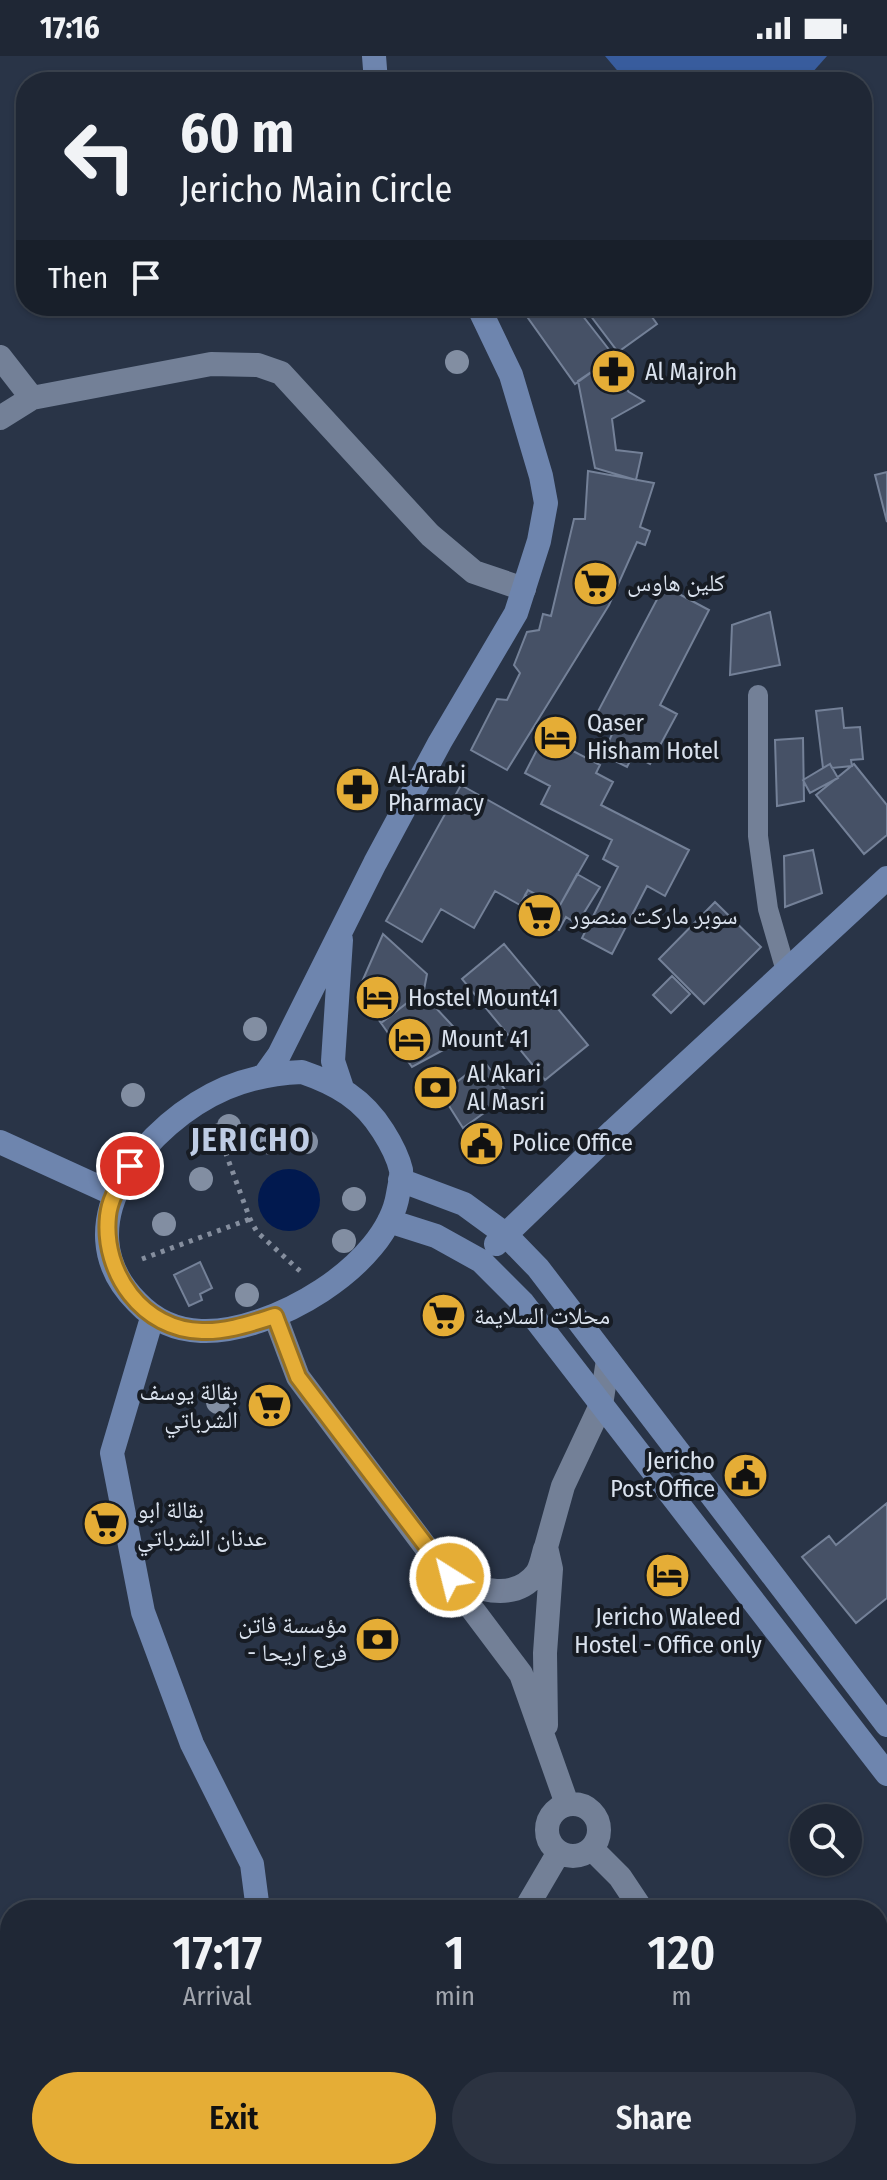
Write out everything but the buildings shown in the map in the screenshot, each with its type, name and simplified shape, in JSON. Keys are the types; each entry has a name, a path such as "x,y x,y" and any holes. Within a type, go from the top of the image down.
{"main road":[{"path":"264,1076 279,1055 440,742 516,613 539,541 546,503 541,476 511,375 483,316"},
{"path":"481,1261 505,1234 887,878"},
{"path":"342,930 333,1061 342,1088"},
{"path":"302,1072 342,1088 373,1116 390,1142 401,1171 396,1205 389,1221 363,1258 321,1290 275,1316 239,1327 202,1331 152,1318 131,1296 115,1268 108,1244 108,1215 114,1194 130,1166 158,1135 193,1105 224,1089 264,1076 302,1072"},
{"path":"0,1142 114,1194"},
{"path":"400,1180 464,1204 505,1234 538,1268 887,1725"},
{"path":"389,1221 436,1236 481,1261 523,1303 887,1774"},
{"path":"152,1318 112,1453 143,1612 192,1744 252,1864 257,1900"}],"street":[{"path":"0,357 32,398"},
{"path":"0,418 32,398 211,364 258,365 281,373 430,535 474,572 524,589"},
{"path":"275,1316 298,1377 521,1674 567,1804"},
{"path":"450,1577 479,1590 501,1592 523,1586 538,1572 563,1486 601,1405 608,1360"},
{"path":"546,1547 551,1569 545,1653 546,1746"},
{"path":"567,1804 584,1805 596,1817 600,1834 592,1849 576,1856 559,1852 548,1838 547,1829 552,1813 567,1804"},
{"path":"592,1849 620,1877 635,1900"},
{"path":"531,1900 559,1852"}],"lane":[{"path":"758,695 758,836 768,909 786,971"}],"path":[{"path":"206,1099 257,1232 321,1290"},
{"path":"115,1268 250,1219"}],"shaded area":[{"path":"605,56 827,56 813,72 619,72"},
{"path":"283,1169 295,1169 311,1178 318,1188 318,1212 311,1222 295,1231 283,1231 263,1217 258,1206 258,1194 272,1174"}],"place":[{"name":"Al Majroh","path":"614,372"},
{"name":"كلين هاوس","path":"596,583"},
{"name":"Qaser Hisham Hotel","path":"556,737"},
{"name":"Al-Arabi Pharmacy","path":"357,789"},
{"name":"سوبر ماركت منصور","path":"539,916"},
{"name":"Hostel Mount41","path":"377,998"},
{"name":"Mount 41","path":"410,1039"},
{"name":"Al Akari Al Masri","path":"436,1088"},
{"name":"Police Office","path":"481,1143"},
{"name":"محلات السلايمة","path":"443,1316"},
{"name":"بقالة يوسف الشرباتي","path":"269,1406"},
{"name":"Jericho Post Office","path":"746,1475"},
{"name":"بقالة ابو عدنان الشرباتي","path":"106,1524"},
{"name":"Jericho Waleed Hostel - Office only","path":"668,1575"},
{"name":"مؤسسة فاتن - فرع اريحا","path":"378,1639"}],"district":[{"name":"JERICHO","path":"251,1140"}],"route":[{"path":"130,1166 114,1194 108,1215 108,1244 115,1268 131,1296 152,1318 202,1331 239,1327 275,1316 298,1377 450,1577"}]}
